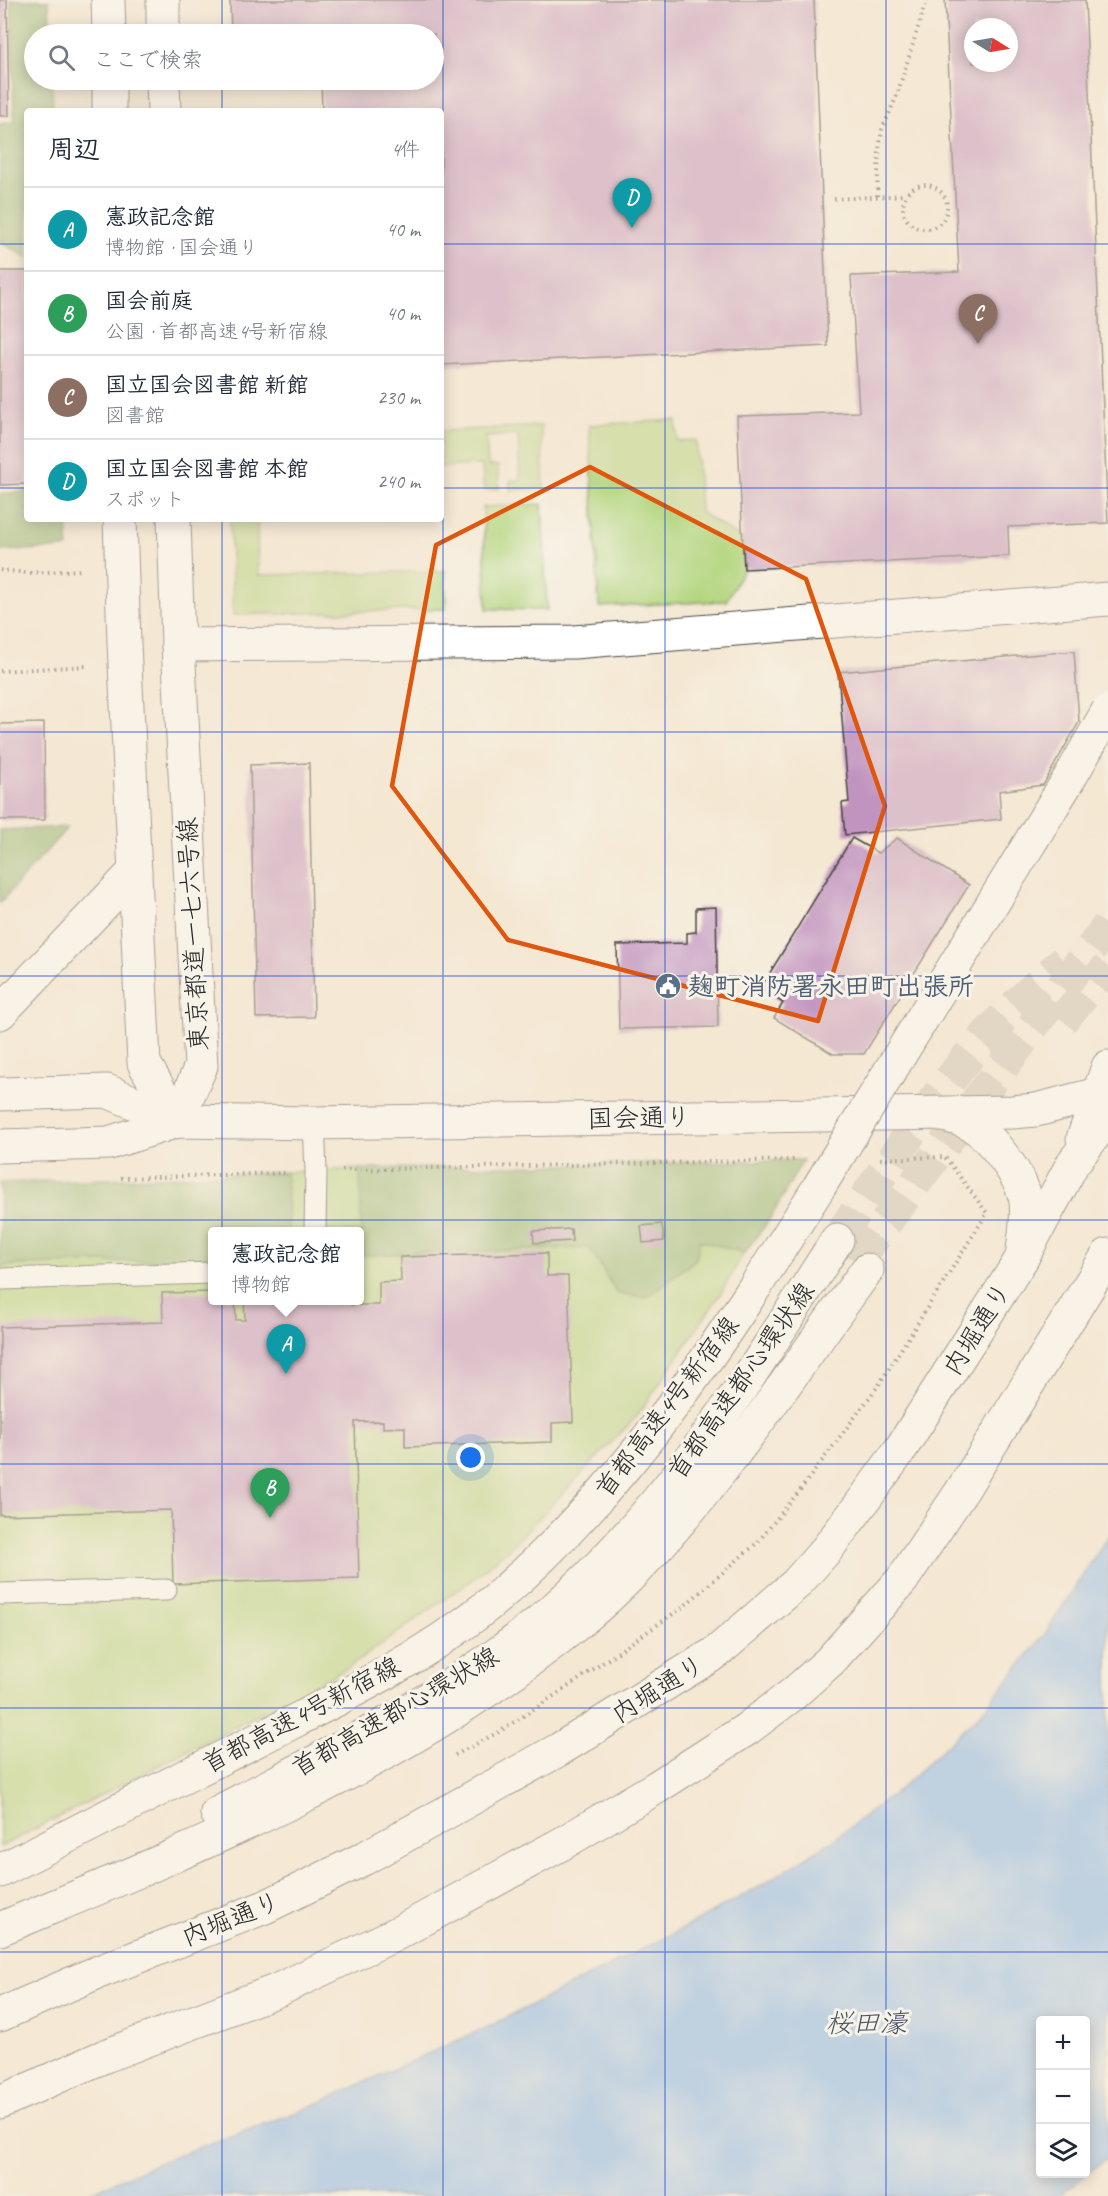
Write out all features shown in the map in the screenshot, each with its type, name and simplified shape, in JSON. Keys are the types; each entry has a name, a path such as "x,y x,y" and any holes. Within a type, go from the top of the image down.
{"main road":[{"path":"108,0 109,24"},
{"path":"163,0 163,24"},
{"path":"109,90 110,108"},
{"path":"163,90 164,108"},
{"path":"120,522 144,1063 177,1121"},
{"name":"東京都道一七六号線","path":"174,522 178,645 201,1066 177,1121"},
{"path":"178,645 574,642 1108,599"},
{"name":"首都高速4号新宿線","path":"0,1871 321,1707 447,1635 506,1590 546,1553 592,1505 639,1450 728,1329 1072,774 1108,711"},
{"path":"0,1013 135,871"},
{"name":"国会通り","path":"0,1146 109,1143 177,1121 314,1124 1036,1110 1106,1084"},
{"name":"内堀通り","path":"0,2015 91,1974 265,1907 363,1859 560,1749 717,1652 795,1584 833,1541 900,1450 1022,1258 1073,1163 1106,1084"},
{"name":"国会通り","path":"0,1094 107,1091 177,1121"},
{"path":"933,1112 957,1117 972,1125 1007,1162 1026,1200 1022,1258"},
{"path":"0,2102 105,2056 278,1990 396,1934 564,1843 657,1787 747,1729 793,1694 830,1661 902,1580 963,1489 1108,1255"},
{"name":"首都高速都心環状線","path":"0,1905 35,1895 96,1872 158,1845 384,1725 501,1651 553,1609 649,1511 755,1368 854,1257 750,1429 678,1524 630,1576 583,1619 484,1693 336,1781 180,1854 0,1929"}],"lane":[{"path":"314,1124 315,1227"},
{"path":"0,1279 208,1273"},
{"path":"0,1594 166,1590"}],"path":[{"path":"877,196 882,130 897,95 925,5"},
{"path":"834,200 906,195 917,186 932,186 944,195 947,209 941,223 928,230 921,230 909,223 903,210 906,195"},
{"path":"0,570 28,573 83,570"},
{"path":"0,671 87,666"},
{"path":"874,1159 945,1157"},
{"path":"114,1178 803,1160"}],"highlighted area":[{"path":"590,467 806,579 885,806 818,1021 508,940 392,786 436,545"}],"green space":[{"path":"11,0 49,0 50,24 24,24 24,90 52,90 53,108 24,108 24,255 0,242 0,124 14,122"},
{"path":"676,420 677,441 696,440 700,512 743,540 744,569 726,601 599,607 589,425"},
{"path":"541,426 544,488 510,490 510,481 520,480 518,435 486,437 488,466 498,466 499,489 484,490 482,465 444,467 444,431"},
{"path":"24,491 24,522 67,522 68,548 0,551 0,494"},
{"path":"542,504 547,610 487,609 483,507"},
{"path":"230,522 257,522 258,575 445,571 446,609 233,615"},
{"path":"68,827 0,903 0,830"},
{"path":"803,1160 770,1219 744,1253 721,1293 638,1415 515,1543 477,1576 348,1668 0,1847 0,1183 360,1169"},
{"path":"803,1160 770,1219 744,1253 700,1240 696,1259 647,1297 617,1294 590,1248 364,1255 360,1169"},
{"path":"286,1173 288,1227 208,1227 208,1258 0,1266 0,1183"}],"water":[{"name":"桜田濠","path":"1108,1536 1108,2158 1090,2172 1090,2016 1036,2016 1036,2178 1082,2178 1058,2196 81,2196 172,2157 303,2110 496,2023 680,1930 757,1888 829,1843 901,1788 981,1713 1045,1634"}],"building":[{"path":"0,0 7,0 9,116 0,116"},
{"path":"230,0 814,0 828,346 444,365 444,108 322,108 321,90 444,90 444,24 231,24"},
{"path":"945,0 1085,0 1108,523 1008,527 1009,556 744,569 737,416 859,412 851,276 959,272"},
{"path":"0,271 24,271 24,484 0,485"},
{"path":"1074,651 1079,722 1043,785 999,791 1001,819 845,835 842,803 849,802 838,672"},
{"path":"44,723 45,820 0,820 0,724"},
{"path":"309,763 314,1017 256,1018 250,765"},
{"path":"852,838 878,853 897,838 969,885 864,1054 833,1054 774,1018 783,1003 760,989"},
{"name":"麹町消防署永田町出張所","path":"716,907 718,1027 619,1029 617,945 687,943 687,933 696,932 696,908"},
{"path":"662,1224 664,1241 643,1243 641,1226"},
{"path":"571,1229 572,1241 534,1243 533,1231"},
{"path":"547,1253 547,1276 568,1276 573,1422 552,1423 552,1442 405,1447 405,1427 383,1428 383,1421 355,1422 359,1578 173,1584 171,1510 0,1515 0,1327 163,1322 162,1293 208,1292 208,1305 235,1305 236,1320 245,1320 244,1305 379,1305 379,1282 401,1281 400,1257"}],"tunnel":[{"path":"856,1262 1108,926"},
{"path":"837,1240 916,1125 967,1058 1001,1019 1064,961"},
{"path":"1062,1020 1108,967"}],"place":[{"name":"国立国会図書館 本館","path":"632,228"},
{"name":"国立国会図書館 新館","path":"978,344"},
{"name":"麹町消防署永田町出張所","path":"668,986"},
{"name":"憲政記念館","path":"286,1374"},
{"name":"国会前庭","path":"270,1518"}]}
